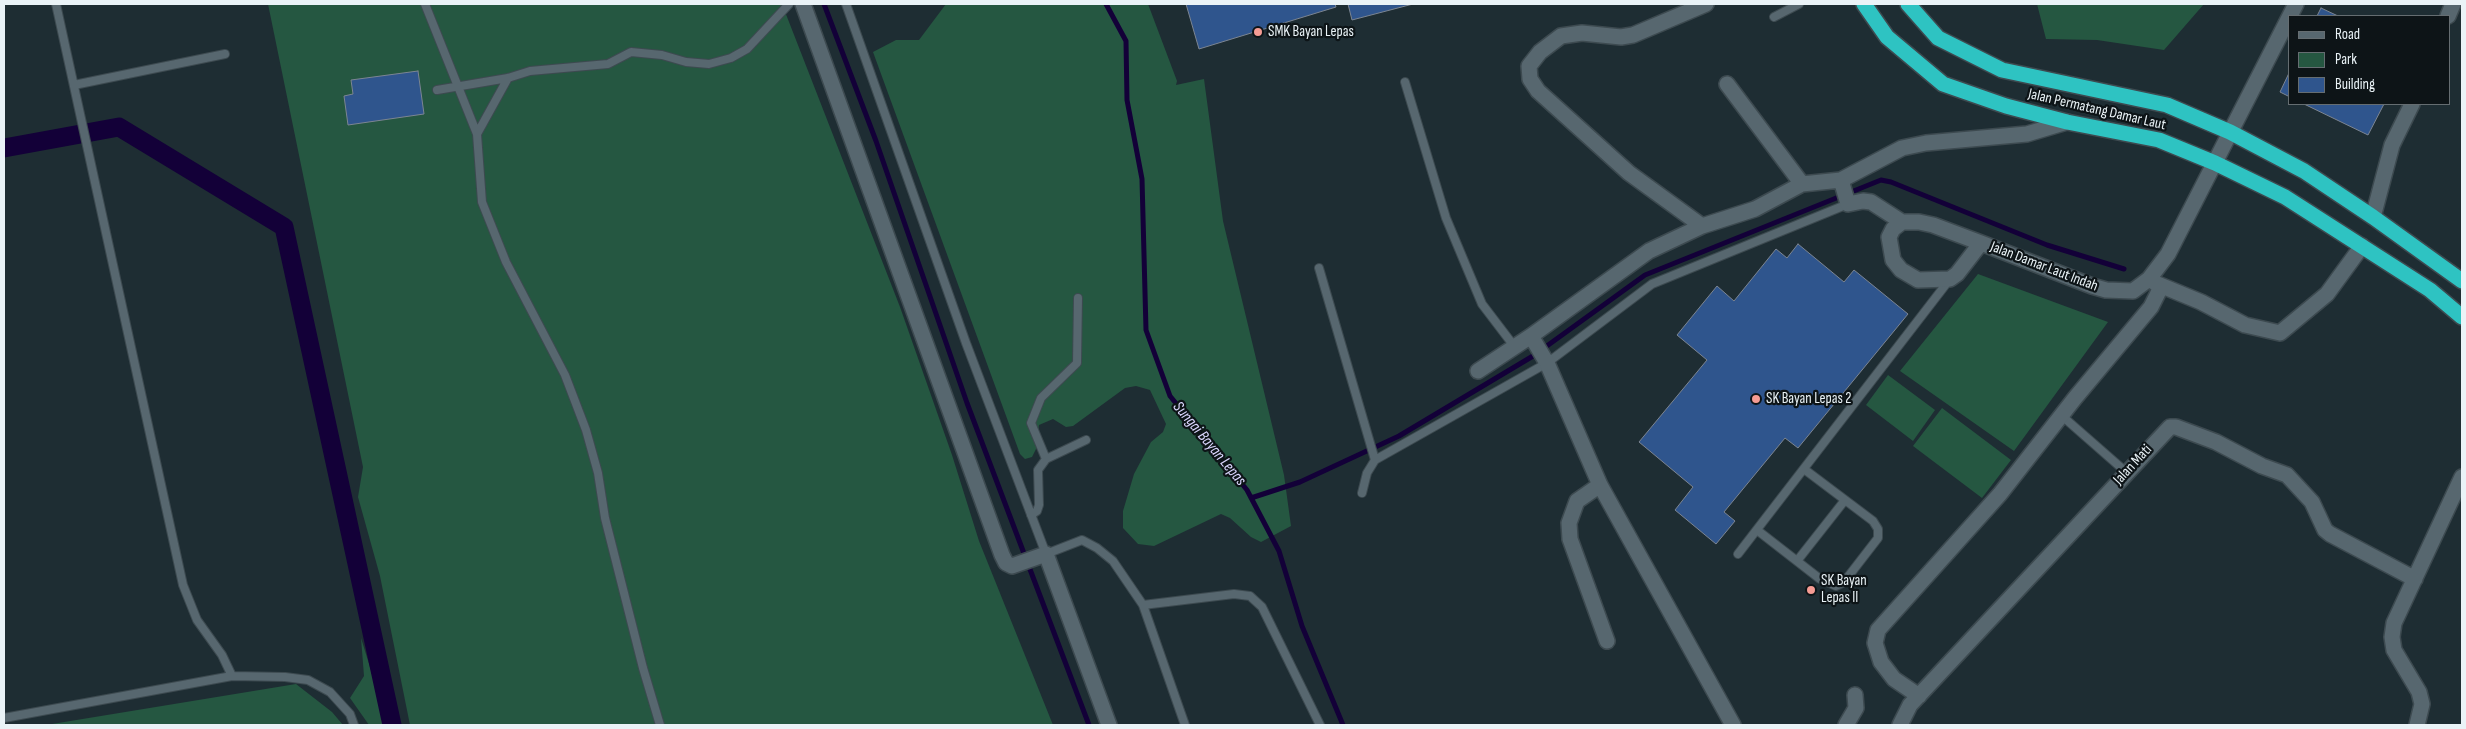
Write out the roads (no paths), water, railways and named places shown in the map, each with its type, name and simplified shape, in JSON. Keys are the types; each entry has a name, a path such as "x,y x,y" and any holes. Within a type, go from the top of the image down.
{"highway":[{"name":"Jalan Permatang Damar Laut","path":"1864,4 1887,37 1943,84 2006,106 2067,122 2159,140 2215,163 2285,197 2430,290 2462,317"},
{"name":"Jalan Permatang Damar Laut","path":"1908,4 1938,38 2002,70 2167,105 2230,132 2304,171 2462,280"}],"street":[{"path":"803,4 1002,555 1006,563 1012,566 1043,556 1109,725"},
{"path":"1702,226 1630,173 1538,91 1530,79 1529,66 1540,52 1561,36 1582,33 1621,37 1633,35 1706,4"},
{"name":"Jalan Damar Laut Indah","path":"1902,222 1933,224 2106,290 2133,290 2155,283 2288,20"},
{"path":"1727,84 1802,184"},
{"path":"2373,217 2392,144 2412,105"},
{"path":"1845,192 1902,148 1926,143 2027,134 2067,122"},
{"path":"1478,371 1514,346 1533,339 1649,251 1702,226 1755,209 1802,184 1845,192 1863,201 1870,202 1902,222 1893,229 1889,237 1893,260 1901,270 1918,280 1950,279"},
{"name":"Jalan Damar Laut Indah","path":"1950,279 1957,274 1981,242"},
{"path":"1918,696 1894,679 1881,662 1875,643 1878,630 2000,494 2061,415 2151,307 2155,283 2201,302 2245,325 2280,333 2327,294 2362,246"},
{"path":"1533,339 1545,360 1600,485 1733,725"},
{"name":"Jalan Mati","path":"1900,725 1910,705 1918,696 2164,432 2176,426 2216,442 2262,466 2287,475 2312,502 2325,530 2415,579"},
{"path":"2417,725 2422,704 2419,692 2394,650 2392,636 2394,623 2462,477"},
{"path":"1600,485 1577,502 1569,523 1570,538 1606,641"},
{"path":"1846,725 1856,708 1855,695"}],"lane":[{"path":"56,4 183,585 197,620 222,655 232,676"},
{"path":"425,4 477,134 482,202 506,262 565,375 586,430 598,472 605,518 643,668 660,725"},
{"path":"437,90 508,78 530,71 608,64 631,52 662,55 686,62 709,64 731,58 747,49 789,4"},
{"path":"846,4 966,343 1031,515 1043,556 1082,540 1097,548 1113,561 1143,605 1185,725"},
{"path":"1774,17 1799,4"},
{"path":"74,85 226,54"},
{"path":"477,134 508,78"},
{"path":"1405,82 1446,218 1482,304 1514,346"},
{"path":"1362,493 1367,473 1375,460 1545,360 1652,284 1845,192"},
{"path":"1319,268 1375,460"},
{"path":"1738,554 1950,279"},
{"path":"1046,459 1031,423 1041,398 1077,363 1078,298"},
{"path":"2061,415 2126,472"},
{"path":"1031,515 1037,511 1039,505 1038,470 1046,459 1086,440"},
{"path":"1757,530 1820,579 1836,586 1844,582 1878,538 1878,529 1873,521 1804,469"},
{"path":"1797,561 1845,500"},
{"path":"1143,605 1234,594 1250,596 1262,607 1320,725"},
{"path":"4,718 232,676 285,677 308,680 330,692 350,714 354,725"}],"waterway":[{"path":"824,4 876,141 967,403 1089,725"},
{"name":"Sungai Bayan Lepas","path":"1106,4 1126,41 1127,100 1142,179 1146,330 1170,396 1247,490 1279,551 1302,626 1343,725"},
{"path":"4,148 119,127 284,227 392,725"},
{"path":"1251,498 1300,482 1399,436 1533,356 1645,275 1881,180 1891,182 2047,245 2124,269"}],"place":[{"name":"SMK Bayan Lepas","path":"1258,32"},
{"name":"SK Bayan Lepas 2","path":"1756,399"},
{"name":"SK Bayan Lepas II","path":"1811,590"}]}
